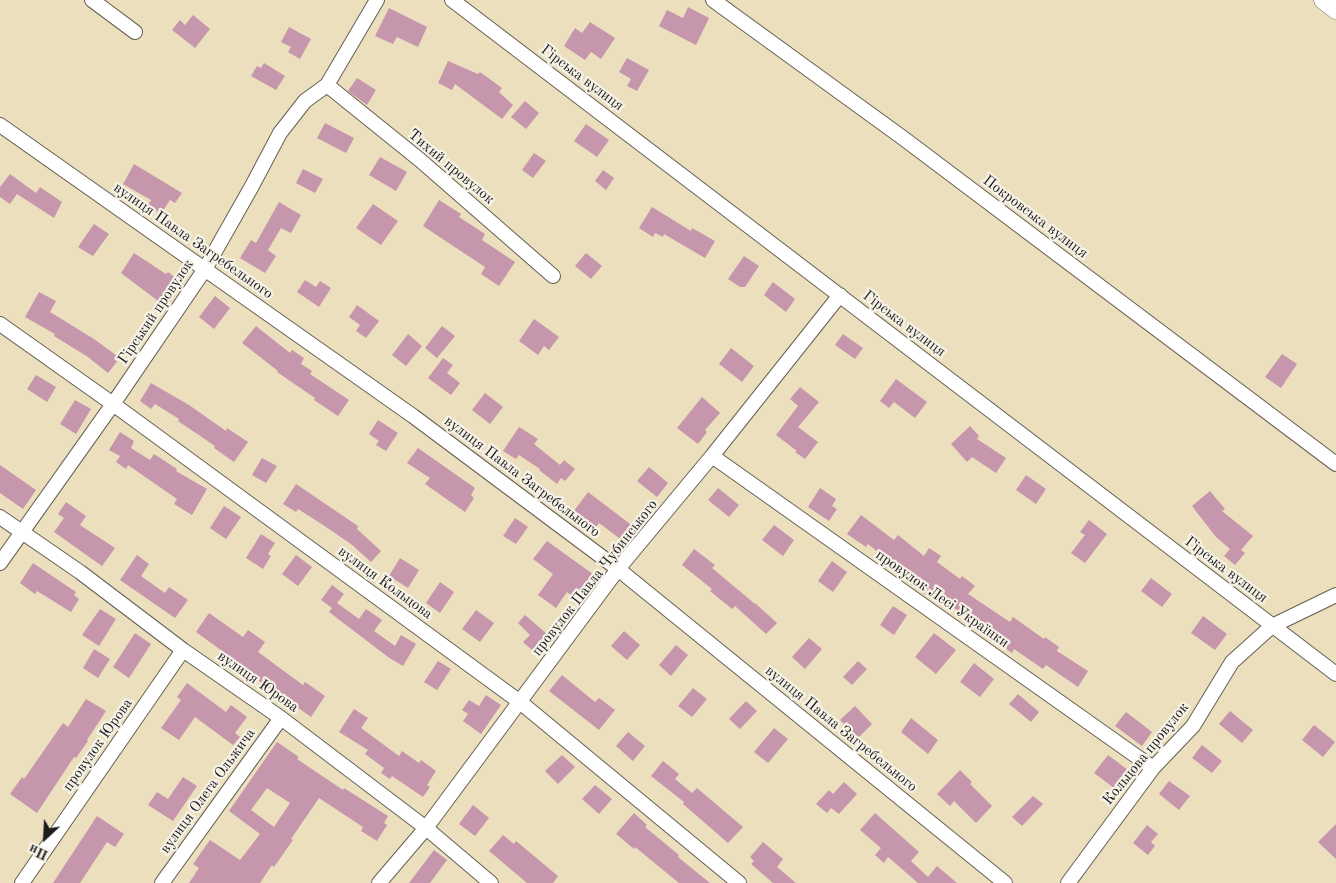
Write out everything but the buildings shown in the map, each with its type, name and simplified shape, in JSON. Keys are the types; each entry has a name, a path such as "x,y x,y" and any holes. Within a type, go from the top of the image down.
{"street":[{"path":"92,0 135,32"},
{"name":"Гірський провулок","path":"0,563 113,404 204,270 280,133 305,101 327,86 377,0"},
{"name":"Гірська вулиця","path":"452,0 1336,674"},
{"name":"Покровська вулиця","path":"713,0 903,138 1336,464"},
{"path":"1323,0 1336,10"},
{"name":"Тихий провулок","path":"327,86 420,160 553,276"},
{"name":"вулиця Павла Загребельного","path":"0,125 413,416 618,569 1005,883"},
{"name":"провулок Павла Чубинського","path":"379,883 426,828 618,569 712,456 840,295"},
{"name":"вулиця Кольцова","path":"0,324 113,404 520,702 739,883"},
{"name":"провулок Лесі Українки","path":"712,456 1153,768"},
{"name":"вулиця Юрова","path":"0,516 80,572 183,650 281,718 426,828 491,883"},
{"name":"Кольцова провулок","path":"1068,883 1153,768 1193,726 1232,662 1272,626 1336,595"},
{"name":"провулок Юрова","path":"22,883 183,650"},
{"name":"вулиця Олега Ольжича","path":"162,883 281,718"}]}
